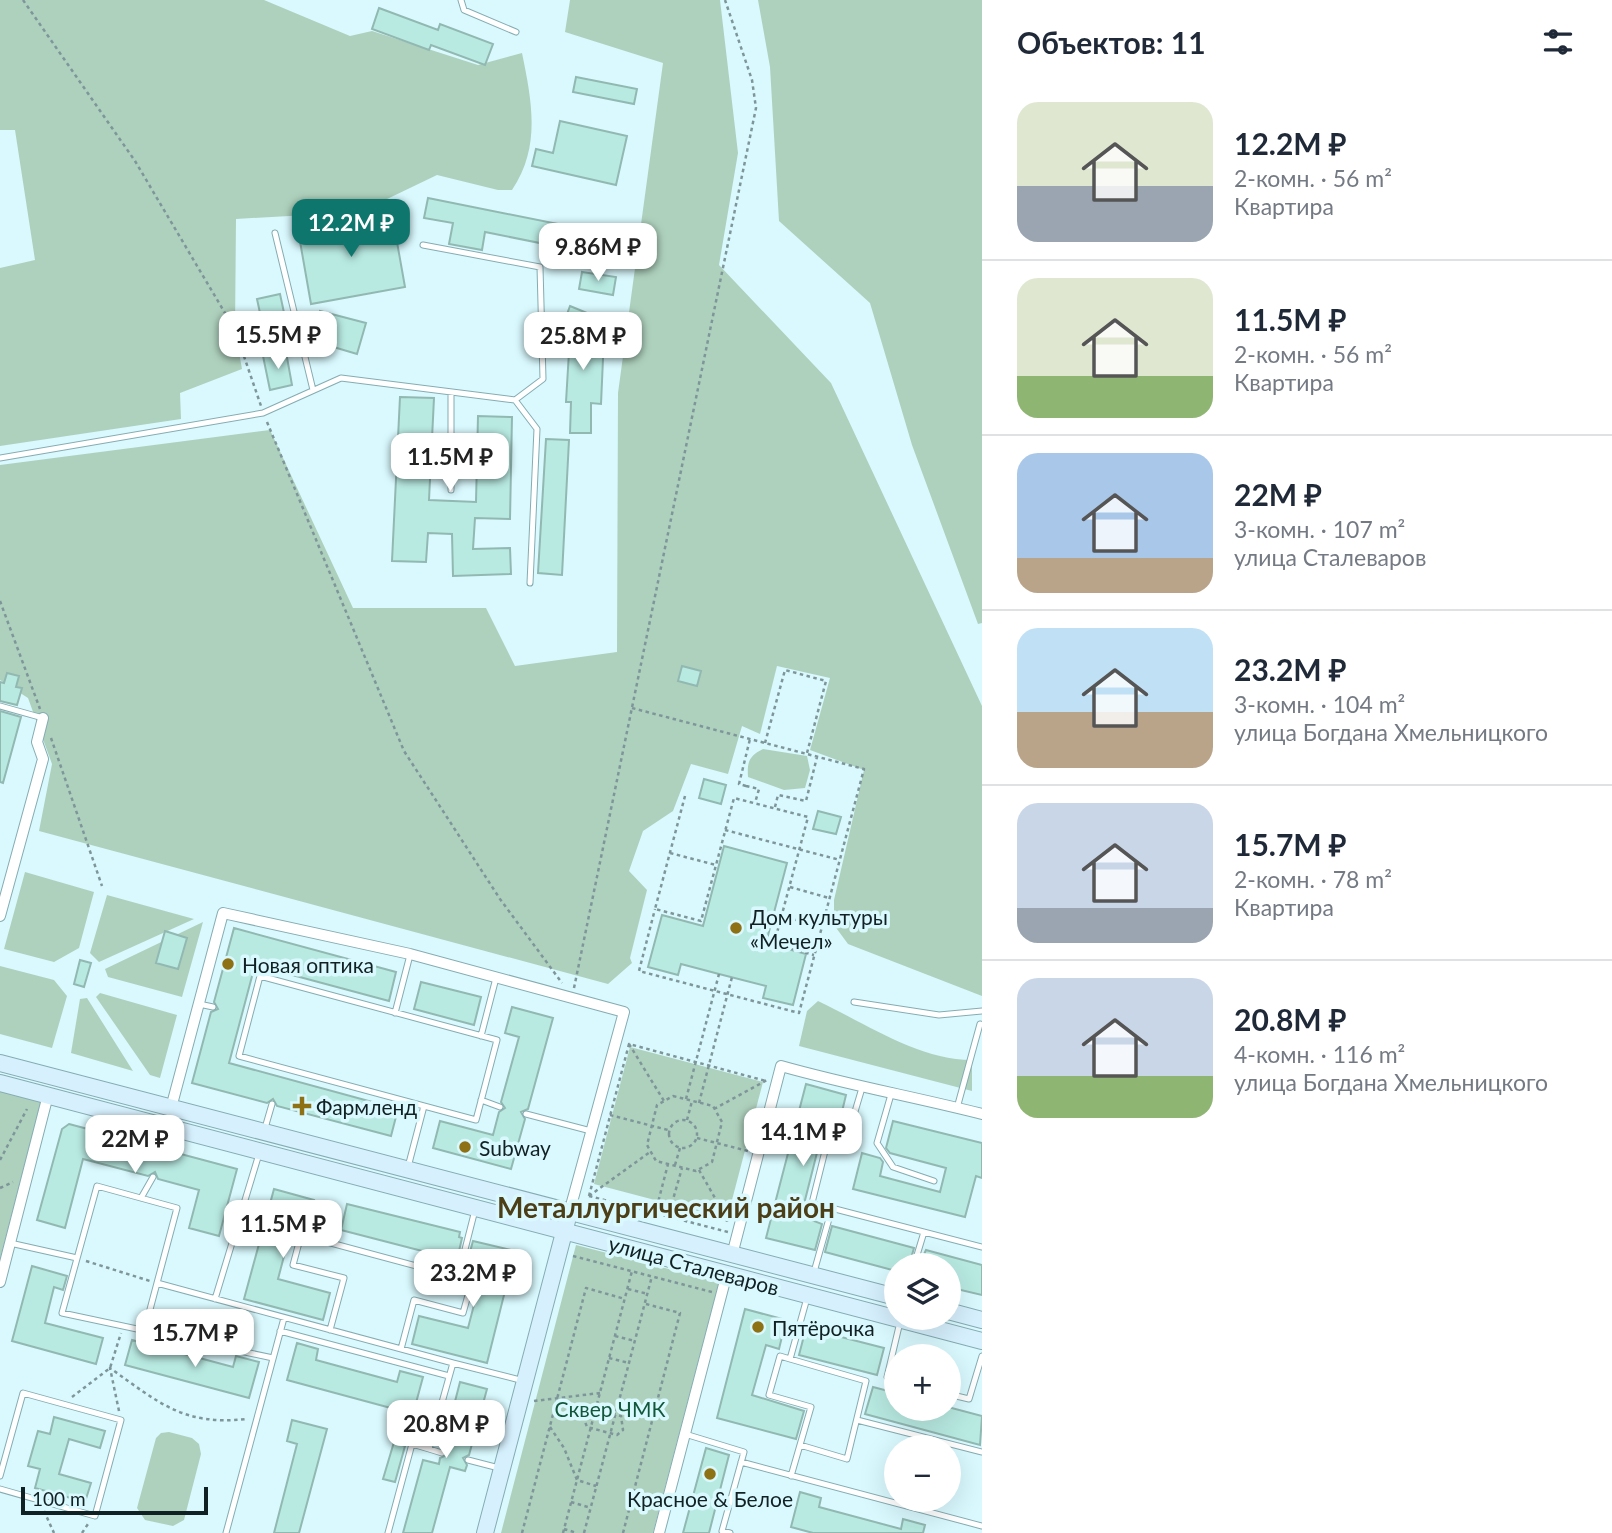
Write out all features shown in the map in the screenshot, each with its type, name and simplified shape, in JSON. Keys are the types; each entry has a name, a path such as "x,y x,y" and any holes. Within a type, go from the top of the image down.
{"main road":[{"name":"улица Сталеваров","path":"0,1063 884,1294"},
{"name":"улица Сталеваров","path":"0,1083 884,1315"},
{"path":"485,1533 569,1213"},
{"path":"727,1273 732,1255"},
{"path":"961,1314 982,1320"},
{"name":"улица Сталеваров","path":"941,1330 982,1341"}],"street":[{"path":"0,916 43,759 37,742 43,718"},
{"path":"171,1108 223,913 496,976 624,1012 569,1213"},
{"path":"732,1255 732,1233 753,1152 781,1066 862,1088 892,1091 982,1114"},
{"path":"0,1282 48,1095"},
{"path":"659,1533 727,1273"}],"lane":[{"path":"461,0 464,10 516,32"},
{"path":"275,233 313,390"},
{"path":"0,458 263,412 341,378 515,400 543,379 540,267 423,245"},
{"path":"451,392 451,490"},
{"path":"515,400 537,429 530,583"},
{"path":"0,706 43,718"},
{"path":"395,1013 410,954"},
{"path":"260,976 497,1040 476,1120 239,1056 250,1017 260,976"},
{"path":"481,1035 496,976"},
{"path":"854,1002 939,1015 982,1011"},
{"path":"199,1004 213,1007"},
{"path":"242,1015 250,1017"},
{"path":"957,1108 980,1024"},
{"path":"280,1077 282,1068"},
{"path":"862,1088 848,1135 830,1131 812,1202 982,1247"},
{"path":"892,1091 877,1143 893,1167 934,1181"},
{"path":"481,1100 500,1107"},
{"path":"264,1132 272,1104"},
{"path":"407,1170 424,1106"},
{"path":"527,1114 592,1131"},
{"path":"215,1299 260,1151"},
{"path":"141,1198 153,1177"},
{"path":"144,1332 177,1208 97,1186 61,1313 144,1332 273,1358"},
{"path":"458,1277 476,1207"},
{"path":"813,1276 832,1208"},
{"path":"918,1253 924,1233"},
{"path":"330,1330 344,1279 293,1265 301,1235 472,1281 463,1313 414,1300 401,1349"},
{"path":"10,1243 76,1258"},
{"path":"157,1283 525,1381"},
{"path":"790,1359 807,1295"},
{"path":"226,1533 284,1318"},
{"path":"280,1331 449,1376"},
{"path":"791,1476 811,1408 769,1395 780,1356 866,1381 846,1459 800,1446"},
{"path":"961,1397 969,1399 982,1356"},
{"path":"429,1449 453,1363"},
{"path":"0,1476 23,1393 121,1420 95,1516 0,1489"},
{"path":"857,1420 982,1452"},
{"path":"685,1434 744,1452 722,1531 730,1533"},
{"path":"0,1438 10,1440"},
{"path":"388,1533 412,1444 442,1453"},
{"path":"468,1460 502,1469"},
{"path":"741,1462 982,1526"}],"path":[{"path":"23,0 135,161 235,330 263,412 404,751 500,899 572,997"},
{"path":"572,997 756,108 752,80 725,0"},
{"path":"0,601 102,886"},
{"path":"765,743 785,670 805,675 826,681 806,754"},
{"path":"632,708 864,769 799,1013 639,971 685,796"},
{"path":"750,739 739,784 759,789 755,803"},
{"path":"774,808 778,795 806,802 817,757"},
{"path":"655,909 701,921 734,798 808,817 774,944 814,955"},
{"path":"725,830 840,860"},
{"path":"670,853 716,865"},
{"path":"789,887 830,898"},
{"path":"782,916 822,927"},
{"path":"685,1099 719,974"},
{"path":"699,1103 732,977"},
{"path":"629,1044 766,1080"},
{"path":"629,1044 664,1101"},
{"path":"589,1196 629,1044"},
{"path":"764,1092 766,1080"},
{"path":"715,1109 766,1080"},
{"path":"673,1096 685,1099 715,1109 722,1122 712,1162 699,1170 656,1161 647,1146 657,1105 673,1096"},
{"path":"687,1120 692,1101"},
{"path":"0,1160 27,1109"},
{"path":"610,1115 668,1130"},
{"path":"680,1148 669,1138 668,1130 672,1123 687,1120"},
{"path":"680,1148 687,1147 697,1138 697,1130 687,1120"},
{"path":"697,1138 753,1152 751,1139"},
{"path":"675,1166 680,1148"},
{"path":"589,1196 650,1152"},
{"path":"655,1213 668,1164"},
{"path":"668,1217 681,1168"},
{"path":"699,1170 732,1233"},
{"path":"589,1196 732,1233"},
{"path":"730,1219 732,1233"},
{"path":"573,1256 722,1294"},
{"path":"76,1258 157,1283"},
{"path":"577,1533 563,1531 632,1271"},
{"path":"584,1533 652,1276"},
{"path":"522,1533 586,1288 625,1298"},
{"path":"628,1289 648,1294"},
{"path":"623,1533 680,1313 645,1304"},
{"path":"121,1420 110,1367 122,1329"},
{"path":"615,1336 635,1341"},
{"path":"610,1358 629,1363"},
{"path":"63,1404 110,1367"},
{"path":"110,1367 168,1410 221,1422 257,1418"},
{"path":"521,1398 535,1401 600,1393"},
{"path":"596,1409 621,1416 625,1423 617,1435 591,1428 584,1419 586,1413 596,1409"},
{"path":"550,1427 564,1448 577,1480"},
{"path":"577,1480 597,1486"},
{"path":"39,1500 54,1533"},
{"path":"571,1502 591,1508"}],"green space":[{"path":"0,0 264,0 350,36 372,31 478,65 522,53 532,124 527,157 512,190 498,190 437,175 360,212 236,219 235,330 242,369 180,393 181,419 0,446 0,268 35,260 15,130 0,130"},
{"path":"570,0 720,0 738,153 719,265 831,383 982,706 982,996 848,944 834,925 834,900 864,770 810,750 830,678 777,666 760,734 742,726 728,774 691,764 673,811 643,831 629,871 647,890 630,958 632,963 608,984 39,831 52,764 28,698 0,680 0,465 270,430 353,608 486,608 515,666 617,652 618,393 663,63 565,32"},
{"path":"758,0 982,0 982,623 978,624 912,445 870,303 779,221 770,67"},
{"path":"763,749 807,756 810,770 805,788 784,790 748,777 750,760"},
{"path":"25,872 94,892 79,948 54,962 4,949"},
{"path":"107,895 194,919 99,962 90,953"},
{"path":"203,922 182,997 108,977 105,969"},
{"path":"0,966 54,980 67,996 52,1048 0,1034"},
{"path":"100,993 177,1015 160,1078 150,1075 96,997"},
{"path":"87,998 133,1071 71,1053 80,999"},
{"path":"818,1001 912,1047 932,1054 972,1060 972,1091 799,1046 807,1011"},
{"path":"630,1047 763,1082 727,1219 594,1184"},
{"path":"0,1091 41,1101 0,1259"},
{"name":"Сквер ЧМК","path":"576,1245 719,1282 653,1533 501,1533"},
{"path":"169,1432 192,1438 199,1444 201,1454 184,1520 173,1526 145,1520 137,1508 156,1438 161,1433"}],"building":[{"path":"379,8 438,30 440,24 493,44 485,65 431,45 429,50 372,29"},
{"path":"576,77 637,89 634,104 573,92"},
{"path":"560,121 627,136 616,185 532,166 536,149 553,153"},
{"path":"428,198 623,237 619,259 485,232 482,250 449,244 453,223 424,218"},
{"path":"392,214 405,287 311,304 298,230"},
{"path":"582,272 616,277 613,295 579,289"},
{"path":"280,294 286,322 263,327 257,299"},
{"path":"570,306 592,315 583,335 604,336 601,404 591,403 591,433 570,433 571,402 566,402 571,318 566,317"},
{"path":"320,311 366,323 357,354 310,340"},
{"path":"286,352 292,385 270,390 263,356"},
{"path":"400,397 434,398 429,500 476,502 478,416 512,417 510,519 475,518 473,549 510,548 511,574 453,576 452,534 428,533 426,562 392,561"},
{"path":"546,439 569,440 562,575 538,573"},
{"path":"682,666 701,671 697,686 678,681"},
{"path":"7,673 19,676 16,687 22,688 17,705 0,701 0,682 4,683"},
{"path":"0,711 21,717 3,783 0,782"},
{"path":"704,779 726,785 721,804 699,798"},
{"path":"818,811 841,817 836,834 813,829"},
{"name":"Дом культуры «Мечел»","path":"724,846 787,863 766,943 806,954 793,1005 763,998 766,986 681,964 678,975 648,967 662,915 703,926"},
{"path":"234,928 396,972 389,1001 255,965 229,1063 398,1109 391,1136 277,1106 273,1099 267,1103 192,1083 211,1012 218,1009 214,1002"},
{"path":"165,931 187,938 178,969 156,963"},
{"path":"80,960 91,963 84,987 74,984"},
{"path":"421,982 481,997 474,1025 414,1009"},
{"path":"512,1007 553,1018 528,1109 521,1112 525,1119 511,1169 433,1148 440,1121 493,1135 499,1112 505,1108 501,1102 519,1037 505,1033"},
{"path":"806,1084 846,1095 839,1124 825,1121 801,1216 822,1224 815,1250 766,1238"},
{"path":"893,1121 982,1143 982,1178 976,1176 965,1217 853,1189 862,1153 880,1158 883,1162 880,1176 940,1192 946,1168 890,1153 886,1148"},
{"path":"69,1124 156,1147 159,1153 166,1150 237,1169 219,1236 189,1228 199,1190 158,1179 155,1172 148,1176 83,1159 65,1228 37,1220 62,1129"},
{"path":"274,1189 314,1200 308,1226 293,1222 278,1279 330,1293 323,1320 244,1299"},
{"path":"347,1204 460,1232 459,1237 462,1238 457,1260 341,1230"},
{"path":"832,1226 914,1248 913,1253 884,1253 884,1268 825,1252"},
{"path":"473,1241 515,1251 487,1363 412,1344 419,1316 468,1328 482,1274 465,1270"},
{"path":"961,1259 982,1265 982,1295 961,1290"},
{"path":"32,1266 67,1276 63,1290 54,1287 45,1323 103,1338 96,1364 12,1341"},
{"path":"745,1309 786,1320 779,1349 766,1345 752,1395 804,1411 796,1439 717,1418"},
{"path":"806,1328 884,1348 877,1375 799,1355"},
{"path":"132,1340 233,1367 236,1356 259,1362 249,1398 125,1365"},
{"path":"297,1343 318,1349 316,1360 397,1382 400,1371 423,1377 413,1414 287,1380"},
{"path":"460,1382 487,1389 469,1455 463,1458 467,1465 465,1471 450,1467 432,1533 403,1533 423,1460 439,1464 440,1458 447,1455 443,1448"},
{"path":"873,1387 884,1390 884,1419 865,1414"},
{"path":"961,1410 982,1416 980,1445 961,1440 961,1435 943,1435 891,1421 961,1421"},
{"path":"54,1417 105,1431 100,1448 69,1439 59,1474 91,1483 85,1502 35,1488 40,1469 28,1466 38,1431 50,1434"},
{"path":"292,1420 327,1429 299,1533 274,1533 297,1444 287,1441"},
{"path":"394,1442 405,1446 395,1482 383,1479"},
{"path":"706,1448 729,1455 709,1533 683,1533"},
{"path":"800,1492 821,1498 819,1507 901,1529 903,1519 925,1525 923,1533 813,1533 791,1527"}],"place":[{"name":"Дом культуры «Мечел»","path":"736,928"},
{"name":"Новая оптика","path":"228,964"},
{"name":"Фармленд","path":"302,1106"},
{"name":"Subway","path":"465,1147"},
{"name":"Пятёрочка","path":"758,1327"},
{"name":"Красное & Белое","path":"710,1474"}],"district":[{"name":"Металлургический район","path":"666,1207"}]}
